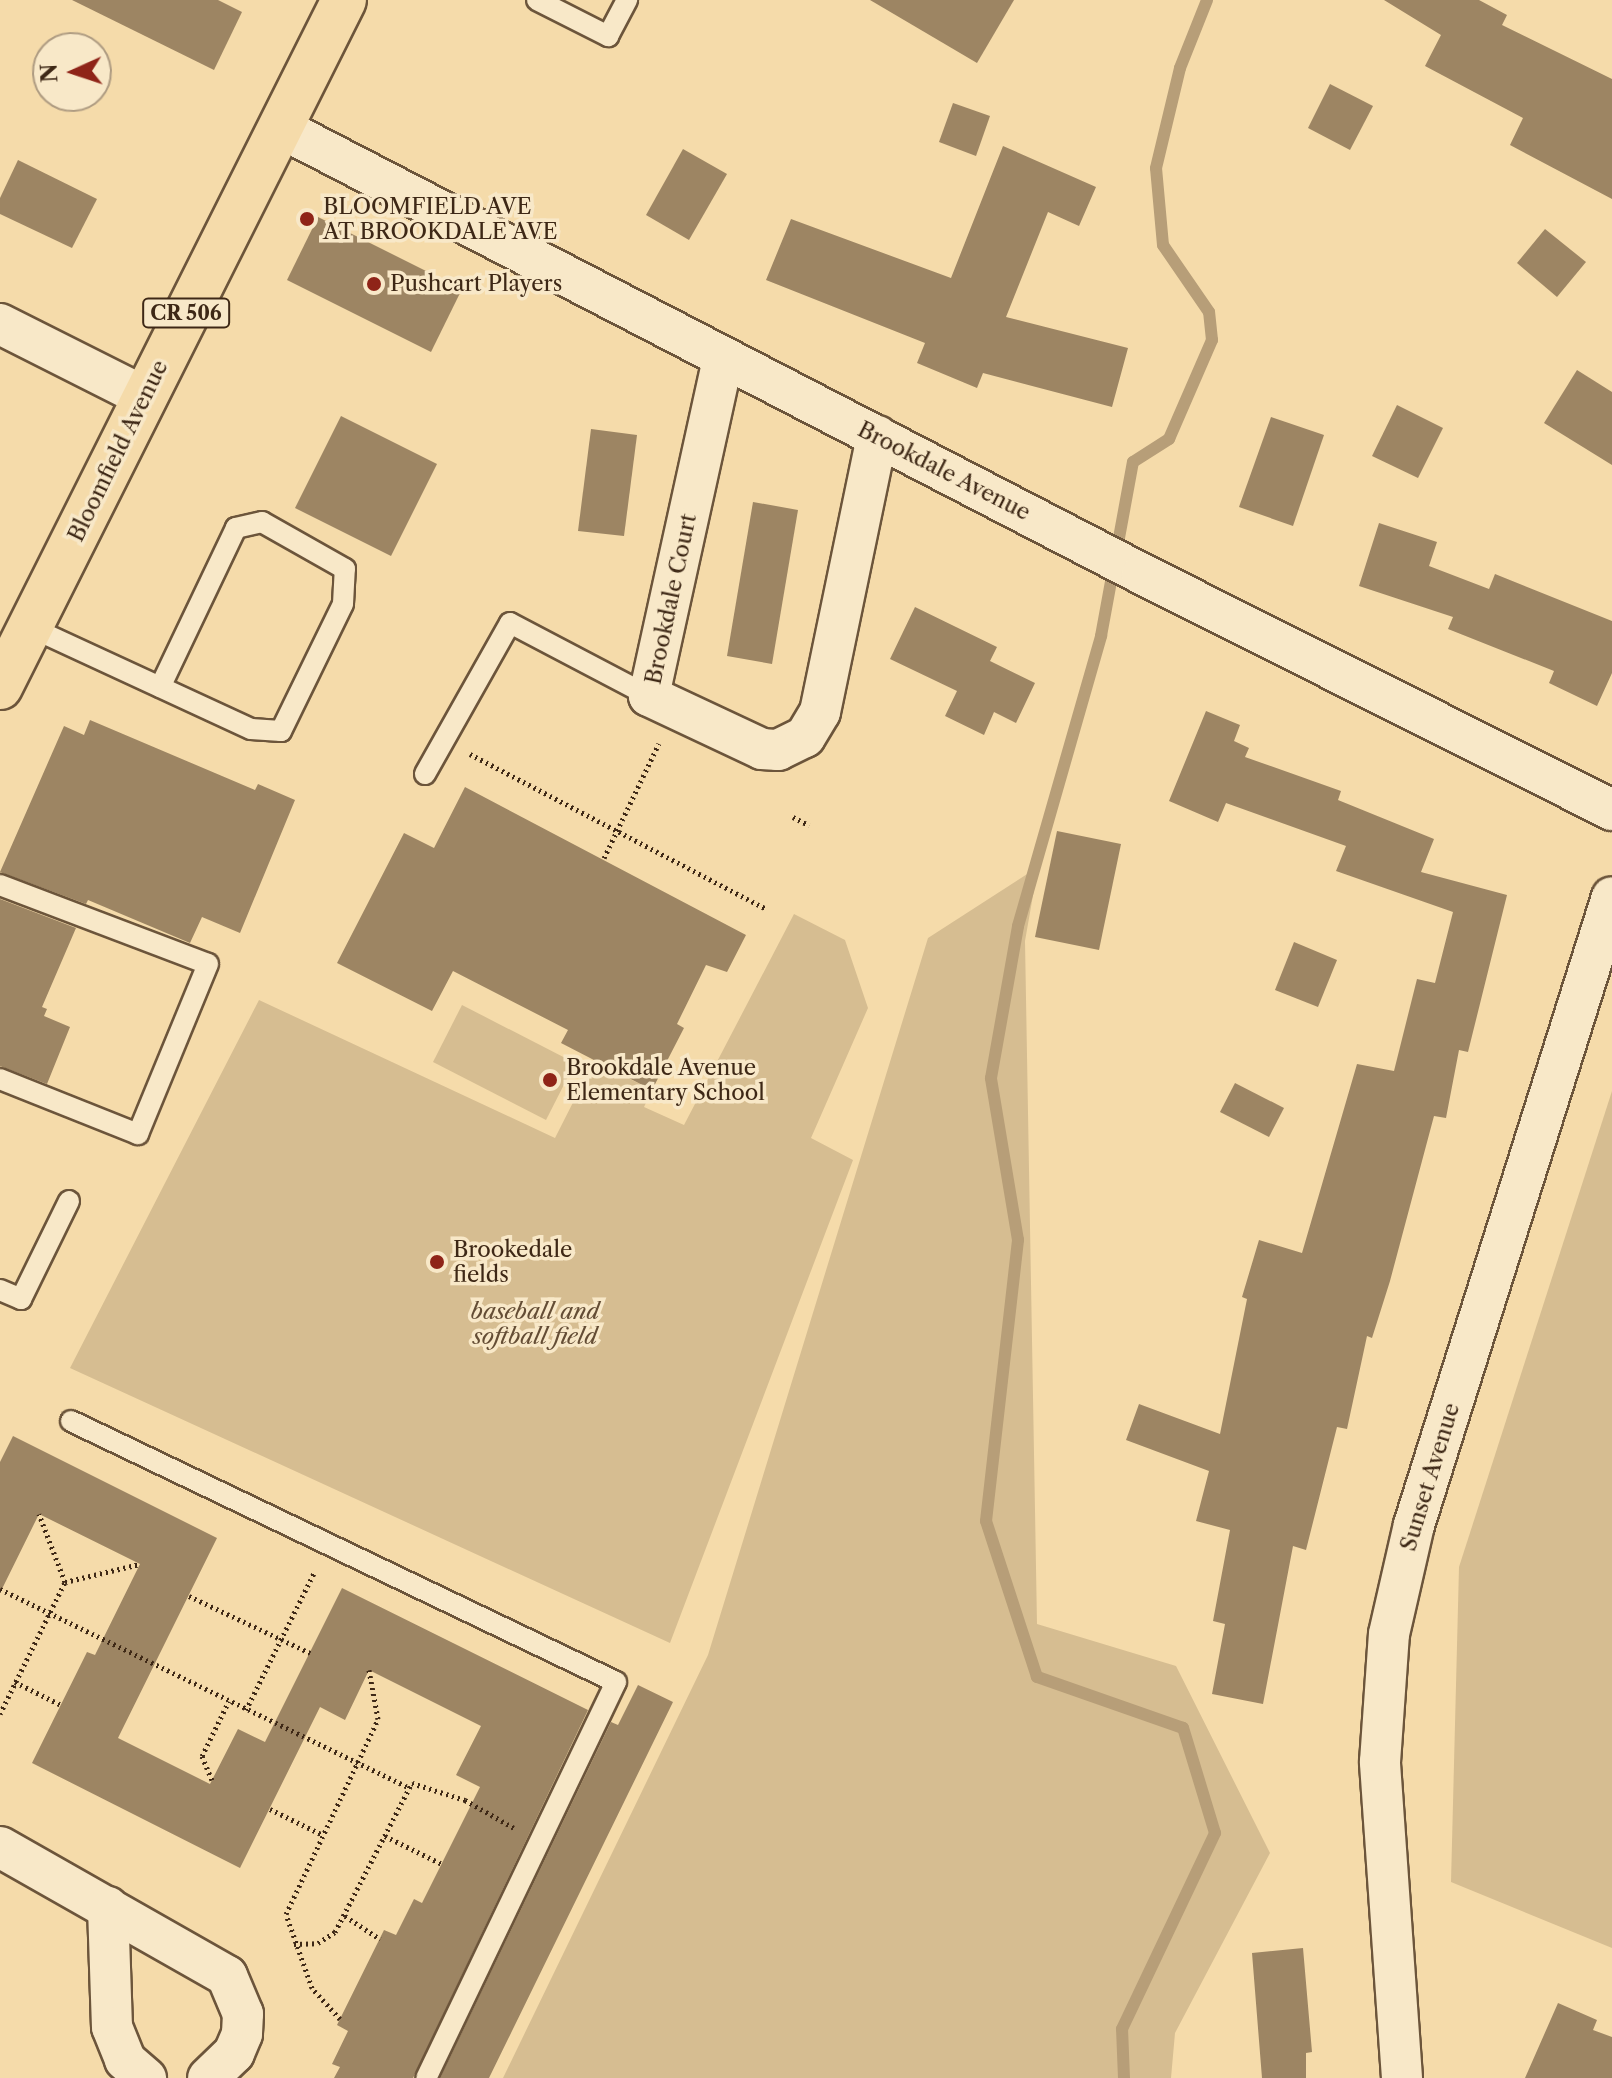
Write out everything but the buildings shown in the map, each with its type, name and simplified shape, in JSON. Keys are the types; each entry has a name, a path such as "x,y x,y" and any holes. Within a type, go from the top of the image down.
{"main road":[{"name":"Bloomfield Avenue","path":"0,687 344,0"}],"street":[{"name":"Brookdale Avenue","path":"279,127 1142,574 1612,810"},
{"path":"0,324 145,397"},
{"name":"Brookdale Court","path":"723,359 649,696 762,749 778,750 805,737 820,712 877,436"},
{"name":"Sunset Avenue","path":"1402,2078 1380,1762 1389,1634 1414,1525 1612,897"},
{"path":"0,1847 210,1963 238,1993 242,2034 228,2061 208,2078"},
{"path":"108,1907 112,2027 125,2060 146,2078"}],"lane":[{"path":"537,0 608,36 627,0"},
{"path":"30,627 160,687 251,729 281,731 343,604 345,569 262,522 236,528 160,687"},
{"path":"425,774 510,623 649,696"},
{"path":"0,885 208,964 138,1134 0,1079"},
{"path":"0,1290 21,1299 69,1201"},
{"path":"71,1421 616,1682 426,2078"}],"path":[{"path":"472,755 766,909"},
{"path":"604,858 649,763"},
{"path":"793,817 809,825"},
{"path":"0,1714 65,1582 39,1514"},
{"path":"65,1582 140,1564"},
{"path":"246,1710 315,1571"},
{"path":"0,1589 409,1788"},
{"path":"189,1596 310,1653"},
{"path":"340,2019 312,1988 287,1923 288,1905 378,1719 369,1670"},
{"path":"15,1682 61,1705"},
{"path":"212,1780 202,1756 229,1701"},
{"path":"294,1944 327,1939 345,1916 412,1783 465,1800 540,1841"},
{"path":"270,1809 323,1835"},
{"path":"385,1836 442,1864"},
{"path":"345,1916 380,1939"}],"green space":[{"path":"1038,867 1025,941 1037,1624 1176,1666 1270,1853 1175,2033 1171,2078 503,2078 708,1655 928,938"},
{"name":"baseball and softball field","path":"794,914 845,940 868,1008 811,1138 853,1160 670,1643 70,1368 259,1000 555,1138 594,1061 652,1090 644,1107 684,1125"},
{"path":"462,1005 575,1063 546,1120 433,1062"},
{"path":"1612,1091 1612,1948 1451,1882 1459,1567"}],"waterway":[{"path":"1124,2078 1122,2029 1215,1833 1183,1728 1037,1677 986,1521 1018,1240 991,1078 1018,926 1101,636 1133,462 1169,439 1212,340 1209,312 1163,245 1156,168 1180,68 1207,0"}],"place":[{"name":"BLOOMFIELD AVE AT BROOKDALE AVE","path":"307,219"},
{"name":"Pushcart Players","path":"374,284"},
{"name":"Brookdale Avenue Elementary School","path":"550,1080"},
{"name":"Brookedale fields","path":"437,1262"}]}
